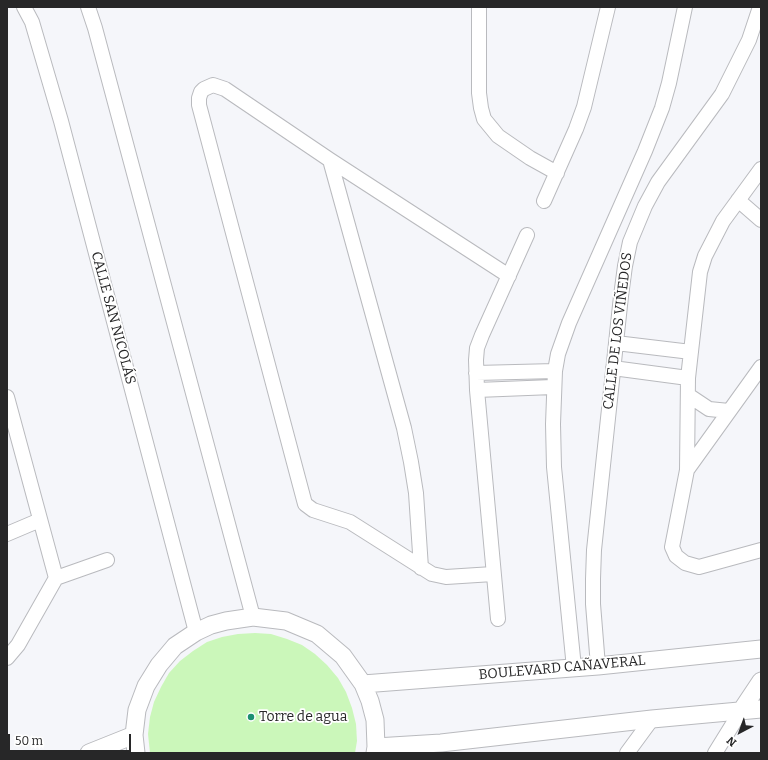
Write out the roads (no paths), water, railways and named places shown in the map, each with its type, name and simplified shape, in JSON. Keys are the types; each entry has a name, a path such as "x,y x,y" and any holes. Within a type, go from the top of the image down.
{"street":[{"name":"CALLE SAN NICOLÁS","path":"24,7 32,22 61,122 196,632"},
{"path":"88,7 95,28 253,617"},
{"path":"479,7 479,93 480,108 484,119 498,136 530,158 557,173"},
{"path":"544,201 576,129 584,107 608,7"},
{"name":"CALLE DE LOS VIÑEDOS","path":"574,668 554,467 553,424 555,371 558,354 570,323 648,145 662,108 669,83 685,7"},
{"name":"CALLE DE LOS VIÑEDOS","path":"598,666 593,579 594,550 613,368 625,266 630,242 645,206 658,182 722,94 749,40 760,7"},
{"path":"493,574 446,577 432,574 350,522 313,510 305,504 200,105 199,98 201,92 213,85 225,89 330,160 509,276"},
{"path":"330,160 404,428 416,493 421,568"},
{"path":"761,169 738,200 718,232 700,272 688,378 687,470 672,547 676,556 685,563 699,567 761,550"},
{"path":"738,200 761,220"},
{"path":"609,234 630,242"},
{"path":"498,619 477,390 477,348 527,235"},
{"path":"616,343 691,352"},
{"path":"687,470 761,367"},
{"path":"613,368 688,378"},
{"path":"476,373 555,371"},
{"path":"477,390 554,387"},
{"path":"688,395 709,409 729,411"},
{"path":"7,397 9,416 56,578"},
{"path":"7,534 40,520"},
{"path":"7,658 18,645 56,578 107,560"},
{"path":"136,753 134,735 137,710 149,681 158,665 175,646 196,632 226,620 253,617 286,621 317,634 343,656 363,684 370,701 375,720 375,750 652,719 761,709"},
{"name":"BOULEVARD CAÑAVERAL","path":"363,684 598,666 761,649"},
{"path":"715,753 761,681"},
{"path":"627,753 652,719"},
{"path":"89,753 134,735"}],"place":[{"name":"Torre de agua","path":"251,717"}]}
